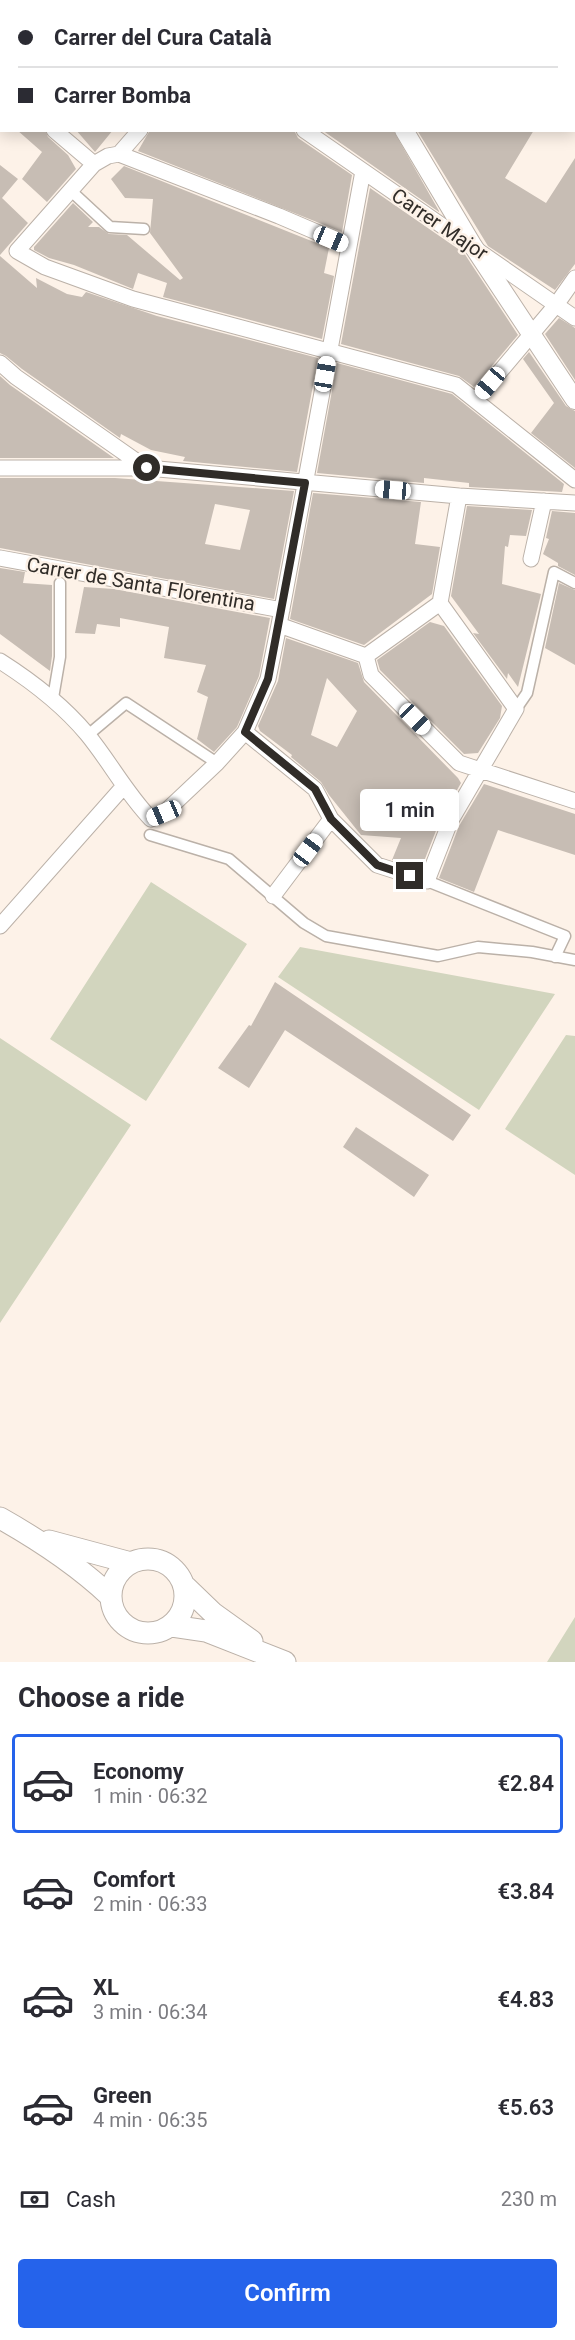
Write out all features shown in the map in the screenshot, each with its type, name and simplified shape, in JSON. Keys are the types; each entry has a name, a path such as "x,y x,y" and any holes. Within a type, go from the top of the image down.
{"main road":[{"path":"0,1518 32,1536 86,1574 110,1596"},
{"path":"32,1536 131,1563"},
{"path":"186,1587 185,1609 172,1626 150,1635 127,1628 112,1609 110,1596 116,1577 131,1563 148,1558 166,1563 178,1573 186,1587 213,1613 280,1660"},
{"path":"172,1626 206,1631 280,1660"}],"street":[{"path":"56,132 94,164"},
{"path":"119,154 138,132"},
{"name":"Carrer Major","path":"307,132 575,318"},
{"path":"405,132 473,246 575,400"},
{"path":"349,246 279,216 119,154 108,156 94,164 17,251 45,267 133,299 456,385 575,480"},
{"path":"0,661 53,698 88,735 123,786 151,819 164,813 217,763 245,732 268,679 363,171"},
{"path":"70,190 110,227 144,228"},
{"path":"476,400 556,305 575,278"},
{"path":"0,363 16,377 147,468"},
{"path":"0,468 147,468 459,496 575,503"},
{"path":"459,496 440,603 366,656 371,675 459,763 575,801"},
{"path":"531,559 544,501"},
{"name":"Carrer de Santa Florentina","path":"0,558 280,618 366,656"},
{"path":"427,881 450,822 526,693 554,572 575,583"},
{"path":"53,698 60,657 60,583"},
{"path":"440,603 516,709"},
{"path":"88,735 126,703 217,763"},
{"path":"245,732 315,789 331,819 377,865 427,881 565,936 555,957"},
{"path":"0,926 123,786"},
{"path":"273,896 331,819"},
{"path":"150,835 229,859 304,923 326,936 438,956 478,947 532,952 575,960"}],"green space":[{"path":"151,882 247,944 146,1101 50,1039"},
{"path":"300,947 555,994 479,1110 278,977"},
{"path":"566,1035 575,1036 575,1175 505,1129"},
{"path":"0,1038 131,1125 0,1323"},
{"path":"575,1617 575,1662 547,1662"}],"building":[{"path":"19,132 46,132 48,137 68,155 76,169 47,202 22,179 42,152"},
{"path":"78,132 111,132 95,152"},
{"path":"149,132 295,132 298,138 352,175 342,232 138,151"},
{"path":"325,132 394,132 439,212"},
{"path":"418,132 533,132 505,178 546,203 575,158 575,264 555,290 488,246"},
{"path":"0,165 18,179 2,198 28,223 0,255"},
{"path":"124,166 329,248 324,273 334,276 322,339 163,297 167,283 138,273 133,289 74,265 49,258 34,250 34,247 73,203 93,222 88,227 99,227 109,234 127,235 180,280 183,278 150,233 153,199 125,198 111,179"},
{"path":"370,188 464,253 518,335 474,387 459,376 341,344"},
{"path":"0,256 37,288 36,278 67,294 82,297 86,292 157,316 318,358 297,472 183,461 185,457 151,450 121,434 120,438 0,353"},
{"path":"559,318 575,328 575,380 545,334"},
{"path":"529,352 566,406 575,411 575,468 531,433 554,403 523,359"},
{"path":"337,363 452,394 564,484 562,492 469,487 469,483 424,478 424,483 317,473"},
{"path":"0,376 10,385 114,458 0,458"},
{"path":"0,478 115,478 294,491 274,599 0,548","holes":["215,504 250,510 240,550 205,544"]},
{"path":"313,493 421,502 415,544 440,547 432,594 364,645 290,619"},
{"path":"467,506 532,510 526,536 510,535 508,547 505,546 502,584 541,594 518,687 508,673 507,679 473,633 479,634 451,596"},
{"path":"552,511 575,513 575,575 558,566 558,563 543,554 549,539 546,538"},
{"path":"0,568 25,572 23,583 52,585 50,671 0,634"},
{"path":"559,583 575,590 575,665 545,648"},
{"path":"84,587 114,589 270,618 259,676 237,727 214,752 197,739 208,697 197,692 206,665 164,658 169,627 120,618 120,627 97,624 95,634 75,633"},
{"path":"430,622 444,626 502,706 500,718 478,753 464,754 380,670 377,660"},
{"path":"286,638 358,663 364,682 458,778 461,783 441,818 421,869 392,860 401,838 361,835 321,782 291,757 292,755 260,731 258,726 278,681","holes":["327,678 357,711 337,747 311,735"]},
{"path":"484,784 575,814 575,855 498,830 474,892 439,878 459,826"},
{"path":"275,982 471,1115 453,1141 285,1030 249,1088 218,1068 249,1025 251,1026"},
{"path":"356,1127 429,1175 414,1197 343,1147"}],"route":[{"path":"147,468 305,483 268,679 245,732 315,789 331,819 377,865 410,876"}]}
